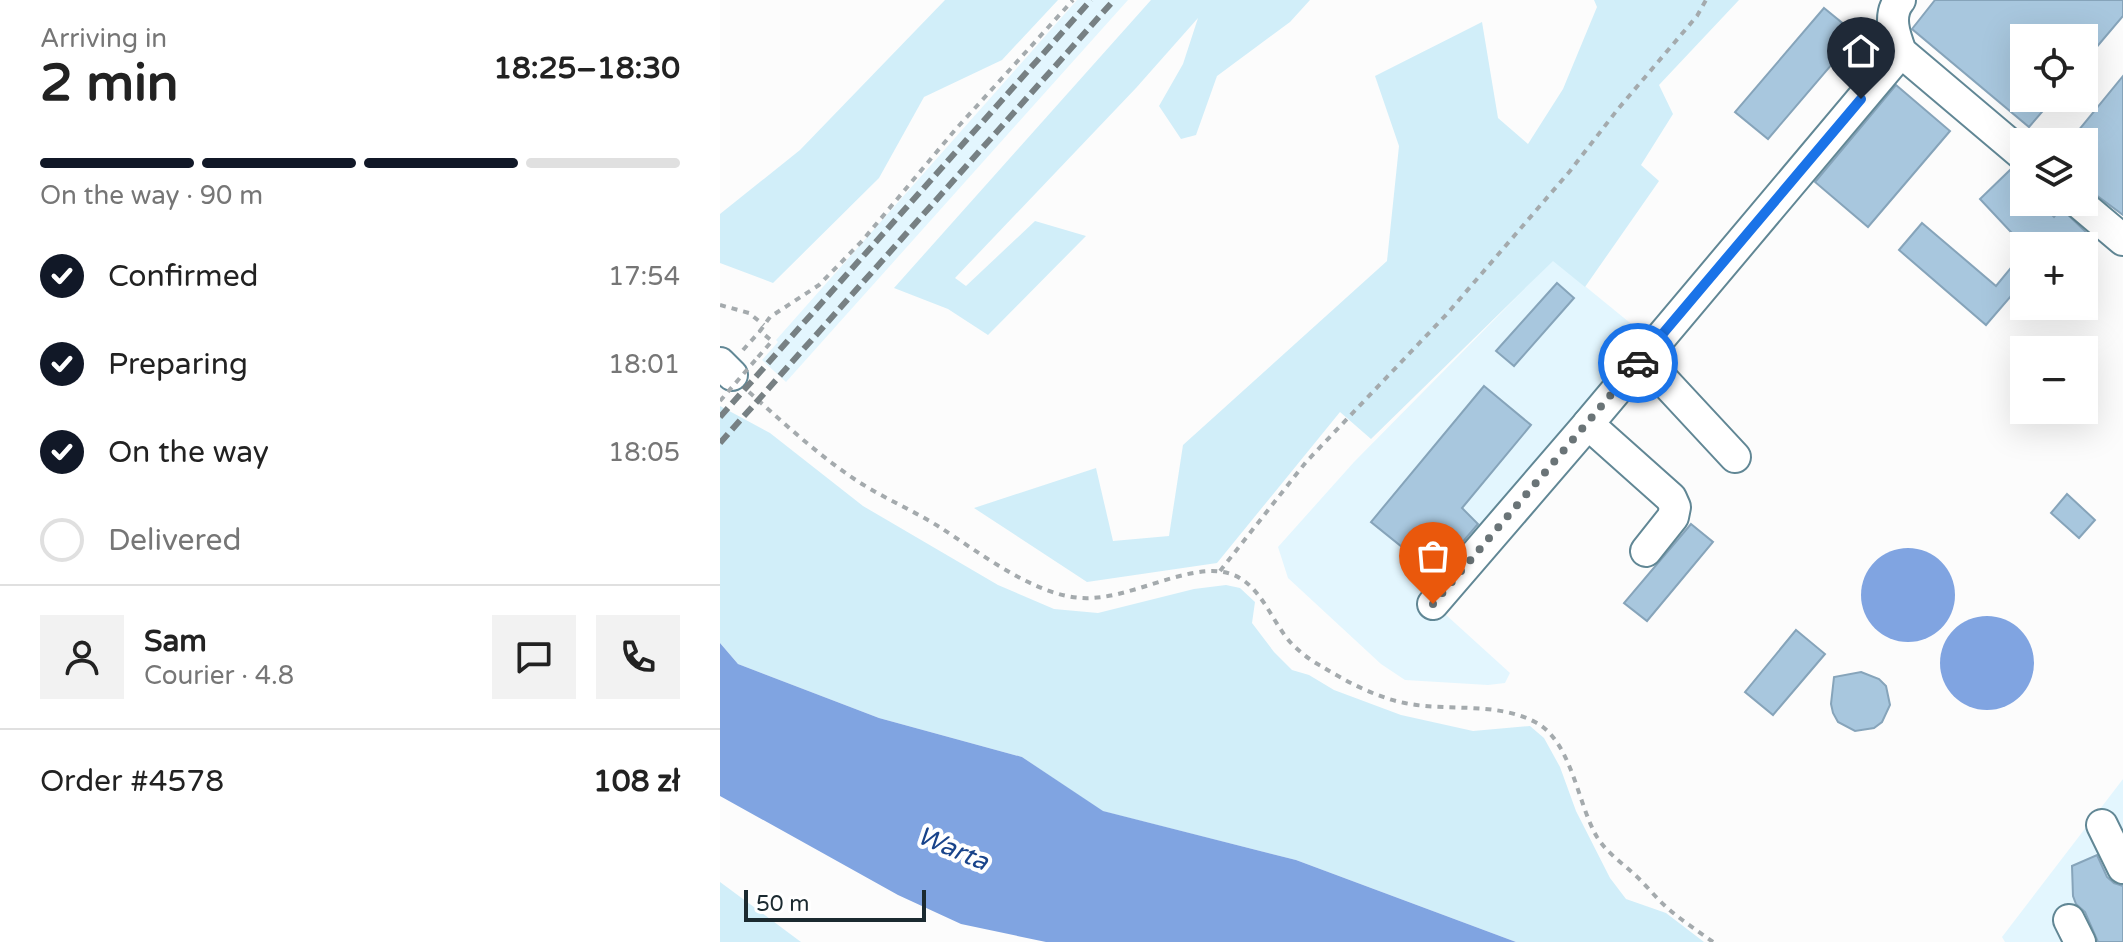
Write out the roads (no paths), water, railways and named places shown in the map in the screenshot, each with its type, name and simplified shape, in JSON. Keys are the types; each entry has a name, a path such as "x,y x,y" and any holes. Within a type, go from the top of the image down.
{"lane":[{"path":"1900,0 1896,5 1892,30 1901,52 2010,144"},
{"path":"1433,604 1901,52"},
{"path":"2095,216 2123,240"},
{"path":"1643,358 1735,457"},
{"path":"1588,424 1671,498 1675,507 1673,517 1646,551"},
{"path":"2102,825 2123,868"}],"water":[{"path":"1908,548 1926,552 1941,562 1951,577 1955,595 1951,613 1941,628 1926,638 1908,642 1890,638 1875,628 1865,613 1861,595 1865,577 1875,562 1890,552"},
{"path":"1987,616 2005,620 2020,630 2030,645 2034,663 2030,681 2020,696 2005,706 1987,710 1969,706 1954,696 1944,681 1940,663 1944,645 1954,630 1969,620"},
{"name":"Warta","path":"720,643 738,664 879,718 1022,757 1103,811 1296,860 1516,942 1046,942 961,924 898,895 720,796"}],"railway":[{"path":"720,417 1091,0"},
{"path":"720,443 1114,0"}]}
